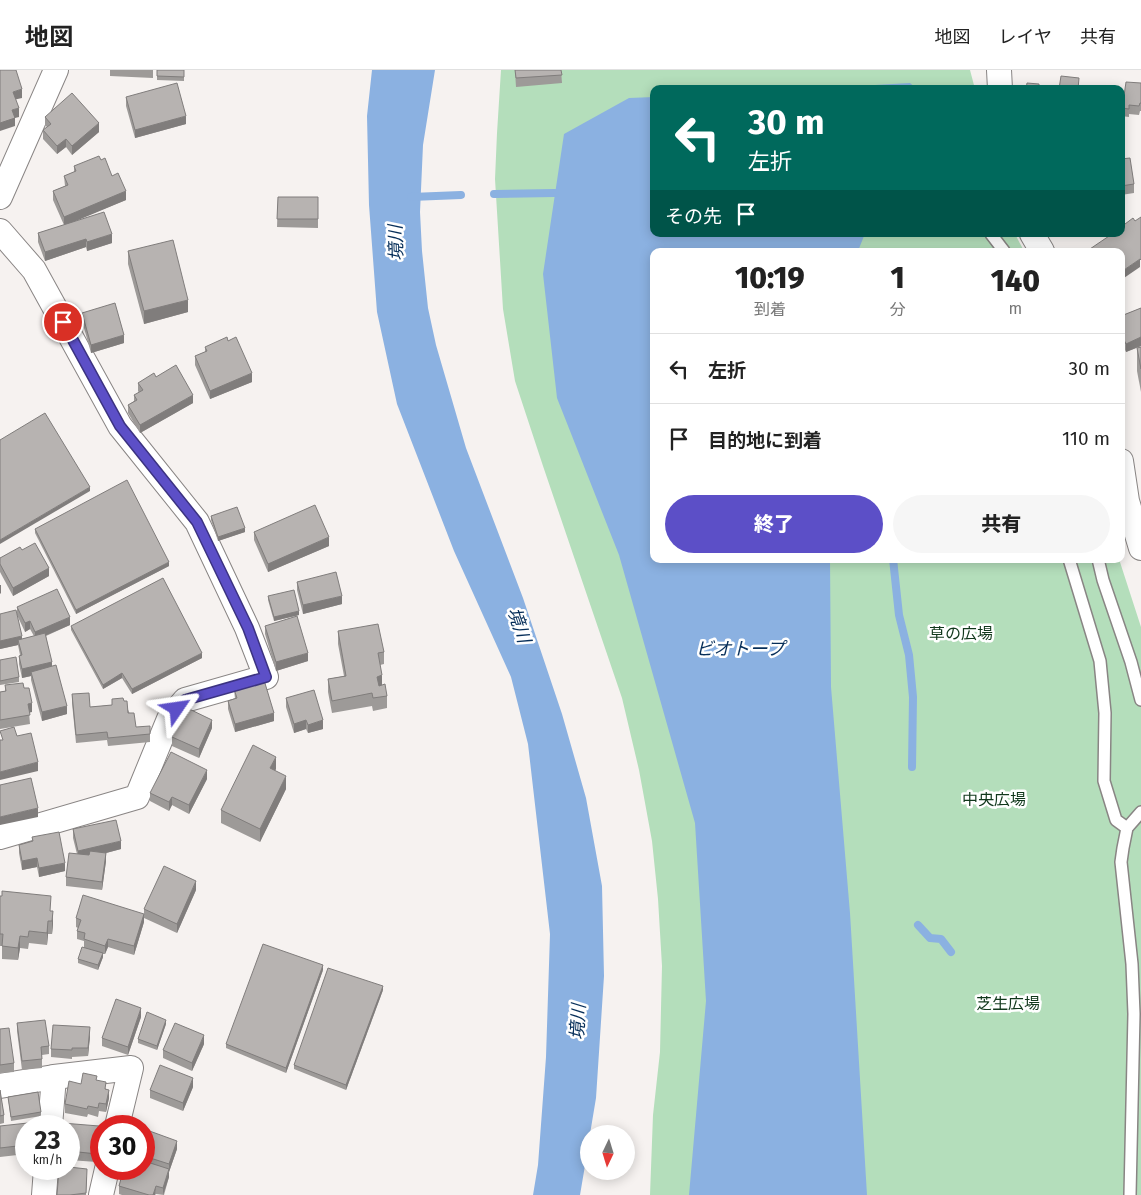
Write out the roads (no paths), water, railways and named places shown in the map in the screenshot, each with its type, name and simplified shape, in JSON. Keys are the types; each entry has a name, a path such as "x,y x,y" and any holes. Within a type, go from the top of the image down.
{"street":[{"path":"0,197 56,70"},
{"path":"998,70 1000,85"},
{"path":"0,231 34,270 120,426 197,522 248,628 266,677 185,700 168,719 137,797 0,837"},
{"path":"1034,237 1040,248"},
{"path":"1125,488 1141,548"},
{"path":"0,1086 54,1077 131,1068 120,1115"},
{"path":"51,1115 54,1077"},
{"path":"44,1195 45,1180"},
{"path":"101,1195 104,1180"}],"lane":[{"path":"994,237 1002,248"},
{"path":"1070,563 1100,661 1105,713 1104,781 1116,820 1127,828"},
{"path":"1099,563 1131,662 1141,700"},
{"path":"1130,1195 1134,1014 1132,964 1122,862 1127,828 1141,812"}],"water":[{"name":"境川","path":"372,70 435,70 423,145 420,212 428,308 436,345 466,448 523,598 562,714 586,798 602,886 604,976 596,1098 592,1125 580,1125 580,1180 583,1180 580,1195 533,1195 538,1165 546,1057 550,934 528,744 511,677 454,551 397,404 377,312 369,205 367,116"},
{"path":"910,83 912,85 875,85"},
{"name":"ビオトープ","path":"650,97 650,237 864,237 859,248 650,248 650,563 830,563 831,687 850,913 867,1195 689,1195 706,1001 695,823 619,555 557,398 543,274 564,134 629,98"}],"waterway":[{"path":"494,194 555,193"},
{"path":"411,197 461,195"},
{"path":"893,563 899,615 909,655 913,697 912,767"},
{"path":"918,925 930,938 941,939 951,952"}],"park label":[{"name":"草の広場","path":"961,633"},
{"name":"中央広場","path":"994,799"},
{"name":"芝生広場","path":"1008,1003"}]}
